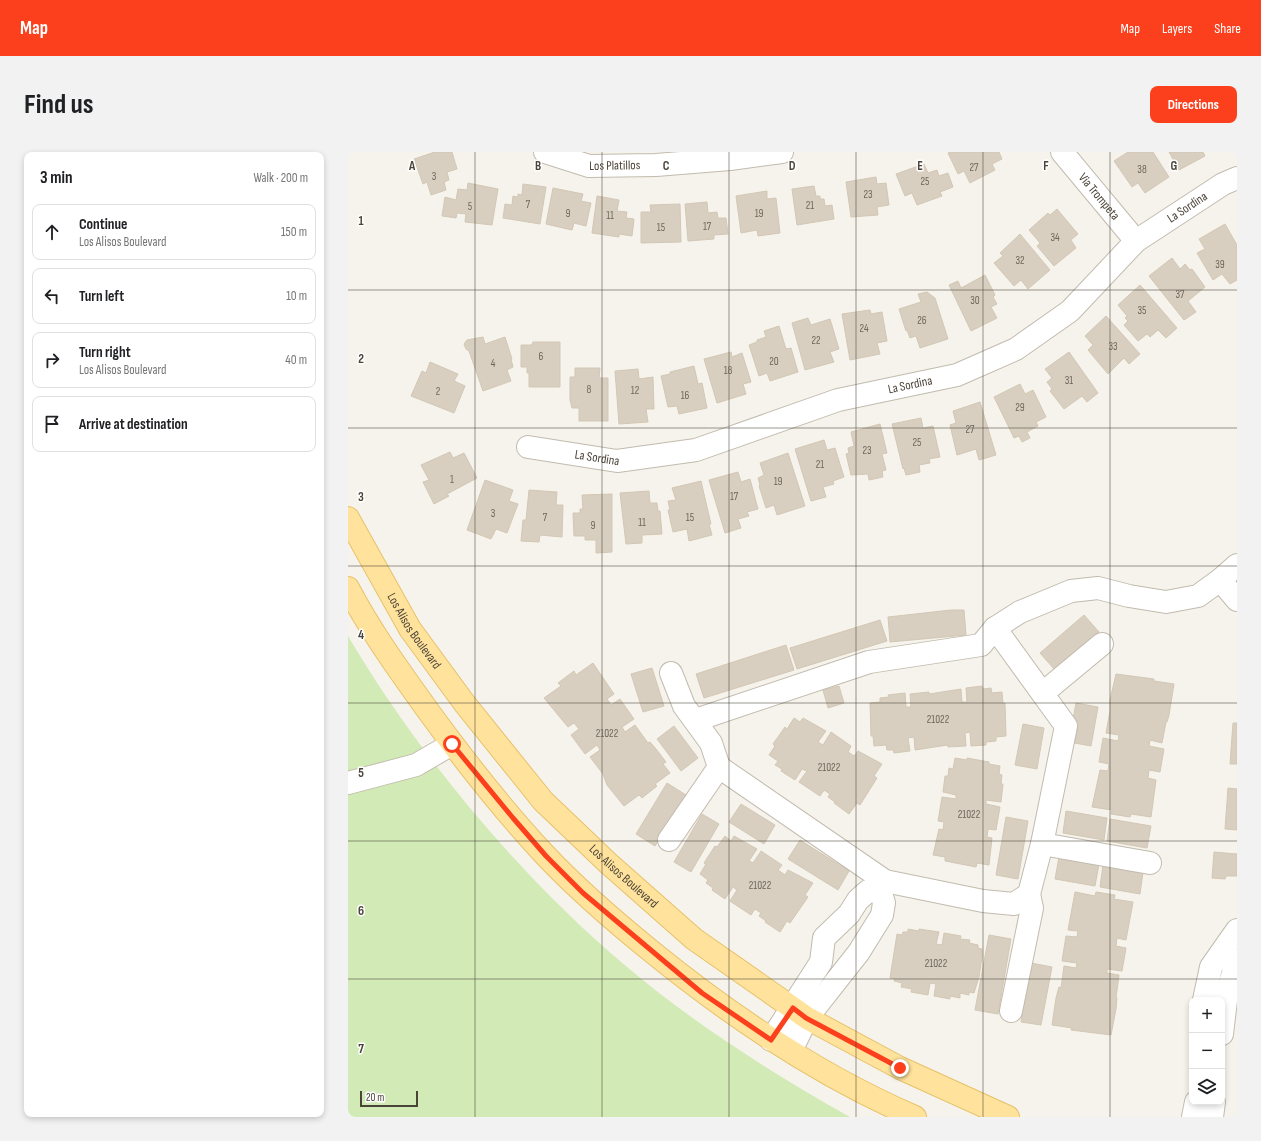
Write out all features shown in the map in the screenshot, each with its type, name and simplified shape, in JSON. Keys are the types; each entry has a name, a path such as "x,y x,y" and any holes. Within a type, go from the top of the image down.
{"main road":[{"name":"Los Alisos Boulevard","path":"348,518 410,629 465,704 543,801 608,864 694,939 800,1013 900,1068 1008,1117"},
{"path":"348,588 363,616 452,744 546,856 583,893 702,993 771,1040 882,1103 915,1117"}],"street":[{"name":"Los Platillos","path":"545,152 589,166 656,165 730,159 782,152"},
{"name":"Via Trompeta","path":"1062,152 1136,241"},
{"name":"La Sordina","path":"528,447 617,461 696,450 838,400 957,375 1016,350 1070,311 1136,241 1223,184 1237,178"},
{"path":"696,720 869,662 981,645 995,628 1020,612 1072,591 1098,588 1129,596 1166,602 1198,596 1237,565"},
{"path":"1220,580 1237,600"},
{"path":"995,628 1066,726 1042,844 1029,894 1032,908 1011,1011"},
{"path":"1043,693 1102,644"},
{"path":"671,673 684,706 696,720 711,743 719,767 882,885 983,901 1014,904 1029,894"},
{"path":"348,783 416,765 452,744"},
{"path":"669,840 719,767"},
{"path":"1042,844 1150,862"},
{"path":"771,1040 800,1013 859,952 882,915 884,903 882,885"},
{"path":"790,1051 800,1013 821,962 824,938 849,914 858,900 868,892 882,885"},
{"path":"841,922 868,937"},
{"path":"1205,997 1212,967 1237,930"},
{"path":"1222,1033 1227,992 1237,961"},
{"path":"1193,1117 1195,1105"},
{"path":"1212,1117 1214,1105"}],"green space":[{"path":"348,636 376,681 439,770 511,855 587,932 653,988 707,1028 763,1065 850,1117 348,1117"}],"building":[{"path":"435,152 452,152 457,169 447,172 449,180 444,182 446,190 431,195 427,182 423,184 414,159"},
{"path":"999,152 1002,159 992,164 995,170 970,183 964,171 958,174 948,153"},
{"path":"1128,152 1153,152 1169,177 1145,193 1138,183 1132,187 1114,161"},
{"path":"1169,152 1203,152 1205,156 1179,170"},
{"path":"924,164 928,173 937,170 939,176 948,173 953,187 940,192 942,196 917,205 912,193 905,196 896,174"},
{"path":"876,177 877,184 886,183 889,205 877,207 878,215 851,217 846,182"},
{"path":"468,183 498,189 492,225 465,222 466,214 457,213 456,218 442,216 445,197 456,200 458,189 467,190"},
{"path":"523,184 546,187 540,224 503,218 505,204 512,205 513,196 518,197 518,194 522,195"},
{"path":"814,186 816,196 820,196 820,199 824,199 825,206 832,205 834,219 797,225 792,189"},
{"path":"553,188 583,194 581,201 591,203 586,226 574,223 572,230 546,224"},
{"path":"767,191 767,199 776,198 780,233 758,236 757,230 741,233 736,196"},
{"path":"597,196 619,200 617,211 627,212 626,218 634,219 632,236 619,234 619,237 592,233"},
{"path":"707,202 708,213 717,212 718,218 726,218 728,234 714,235 714,239 688,241 685,204"},
{"path":"680,204 681,242 641,243 641,212 651,212 650,205"},
{"path":"1057,209 1078,234 1071,240 1076,248 1054,266 1037,246 1040,243 1029,230 1048,213 1050,215"},
{"path":"1225,224 1237,245 1237,280 1230,284 1222,274 1213,280 1197,253 1205,249 1199,239"},
{"path":"1020,234 1050,270 1028,289 1021,280 1014,286 994,263 1003,256 1000,253"},
{"path":"1172,258 1180,269 1185,264 1190,270 1192,269 1205,287 1188,301 1196,312 1184,320 1149,276"},
{"path":"985,275 995,295 993,297 997,304 991,307 997,318 971,331 949,285 958,281 961,288"},
{"path":"1140,285 1177,328 1166,338 1158,330 1150,337 1147,334 1138,341 1124,325 1128,321 1125,318 1127,316 1118,305"},
{"path":"927,292 935,298 948,339 920,348 916,336 910,338 907,330 906,331 899,309 921,302 918,294"},
{"path":"870,310 871,314 882,312 887,341 877,343 880,354 850,360 842,314"},
{"path":"1106,316 1140,354 1129,364 1124,358 1108,374 1088,350 1093,345 1085,336"},
{"path":"808,318 811,325 830,319 839,349 830,352 834,362 805,370 792,323"},
{"path":"779,326 786,349 791,348 798,372 770,381 767,373 759,376 749,345 766,337 764,331"},
{"path":"483,337 485,344 505,337 513,367 507,370 511,381 483,391 469,351 466,349 464,344 467,340"},
{"path":"533,342 560,342 560,387 529,387 529,373 527,373 527,367 521,367 521,345 532,345"},
{"path":"731,352 732,357 742,353 751,382 743,384 746,394 717,403 704,359"},
{"path":"1069,352 1098,393 1087,402 1082,396 1064,409 1050,391 1052,389 1047,382 1052,378 1045,369"},
{"path":"430,362 458,374 454,381 465,386 454,413 411,396 422,371 426,373"},
{"path":"694,366 698,384 702,383 707,408 679,414 677,406 668,407 661,376 670,374 670,372"},
{"path":"575,368 600,368 599,378 608,378 608,421 579,421 579,408 572,408 570,400 570,377 575,377"},
{"path":"638,369 639,379 653,377 654,409 646,409 648,422 619,424 615,371"},
{"path":"1020,384 1025,394 1033,390 1046,417 1036,422 1038,426 1027,432 1030,438 1022,442 1019,436 1014,438 994,397"},
{"path":"980,402 996,455 979,460 976,449 957,455 950,425 956,423 953,411"},
{"path":"921,418 923,428 933,426 940,457 929,459 930,463 919,465 920,472 906,475 904,468 903,469 892,424"},
{"path":"880,424 887,453 882,454 886,470 882,471 883,477 869,480 868,474 851,475 846,454 849,453 848,448 854,446 851,432"},
{"path":"824,440 827,450 835,448 844,477 833,481 834,484 823,487 826,497 811,501 795,449"},
{"path":"450,452 453,458 464,453 477,478 447,494 449,496 434,504 423,482 429,480 421,465"},
{"path":"788,453 805,506 777,515 774,505 766,508 759,486 758,478 764,475 760,463"},
{"path":"738,472 741,482 750,479 758,509 747,512 749,516 738,519 741,528 725,533 709,480"},
{"path":"485,480 513,490 509,501 518,504 507,533 496,529 491,539 467,530"},
{"path":"701,481 711,524 709,524 712,535 689,541 687,529 673,532 668,510 670,510 668,501 676,500 672,488"},
{"path":"529,490 557,492 556,505 563,505 562,537 540,535 539,542 521,541 523,520 526,520"},
{"path":"649,491 650,503 657,503 658,511 660,511 662,534 642,535 642,543 626,544 620,493"},
{"path":"612,494 612,552 596,553 596,540 585,540 585,536 574,536 573,513 580,513 580,509 583,509 582,495"},
{"path":"964,610 966,635 890,642 888,617"},
{"path":"1084,615 1099,632 1055,670 1040,653"},
{"path":"880,620 887,641 797,669 790,648"},
{"path":"786,645 794,670 704,698 696,674"},
{"path":"593,663 614,694 607,699 611,705 620,699 634,719 622,727 625,732 635,725 648,743 650,742 666,762 663,764 670,773 655,784 657,786 642,798 639,795 624,806 607,785 603,774 590,757 600,750 597,745 585,754 571,735 579,729 574,723 568,727 544,698 561,686 558,683 574,671 576,675"},
{"path":"652,668 664,706 643,712 631,674"},
{"path":"1116,674 1154,679 1154,681 1174,684 1169,715 1166,722 1162,743 1150,740 1149,746 1164,749 1160,772 1149,770 1148,778 1156,780 1151,817 1131,814 1130,817 1111,814 1112,810 1092,807 1100,770 1108,771 1109,764 1099,762 1103,738 1118,741 1119,735 1106,733 1110,711 1110,700"},
{"path":"839,686 844,703 828,708 823,690"},
{"path":"982,686 983,689 991,688 992,693 1002,692 1003,704 1005,703 1006,736 996,737 996,741 986,742 986,745 971,746 970,732 965,733 966,746 948,747 948,745 915,750 914,737 908,738 910,751 894,753 893,750 887,750 886,745 874,746 873,736 871,736 870,703 880,702 880,698 889,697 888,695 905,693 906,707 911,707 910,694 929,692 929,694 961,689 962,702 967,702 966,688"},
{"path":"1076,703 1098,707 1091,746 1069,742"},
{"path":"794,718 800,722 803,718 826,731 818,742 823,745 831,732 851,746 848,752 854,756 858,751 882,764 874,776 877,778 860,805 857,803 849,814 834,803 835,802 828,797 830,794 824,790 820,796 799,782 807,771 802,769 795,780 781,771 782,769 775,765 778,761 769,755 775,746 773,744 785,727 787,729"},
{"path":"1233,723 1237,723 1237,764 1230,764"},
{"path":"1023,724 1044,728 1037,769 1015,765"},
{"path":"674,726 698,758 681,771 657,739"},
{"path":"955,758 967,760 967,758 989,762 989,764 1000,766 999,774 1002,775 1001,784 1003,784 1001,802 986,800 986,804 1000,807 996,830 988,829 987,837 992,838 989,865 977,863 976,867 945,861 945,857 933,855 939,829 943,830 944,822 938,821 942,797 956,799 956,795 943,792 945,776 948,776 949,768 953,769"},
{"path":"667,783 686,795 655,846 636,834"},
{"path":"1228,788 1237,789 1237,830 1225,829"},
{"path":"741,804 775,825 764,844 729,822"},
{"path":"1066,811 1107,818 1104,840 1063,833"},
{"path":"702,814 719,824 691,872 674,862"},
{"path":"1006,817 1028,821 1018,879 996,875"},
{"path":"1110,819 1151,826 1147,848 1107,841"},
{"path":"725,836 731,841 734,836 757,849 749,861 753,863 761,851 782,865 778,870 785,875 788,870 813,883 805,895 808,897 790,923 787,921 780,932 765,922 766,921 759,916 761,913 755,909 751,915 730,901 737,890 733,887 725,899 712,890 713,888 706,883 708,880 700,874 706,864 704,863 715,846 717,847"},
{"path":"800,840 849,871 838,890 788,859"},
{"path":"1214,852 1237,854 1237,876 1226,876 1225,879 1212,878"},
{"path":"1059,857 1099,864 1095,886 1055,879"},
{"path":"1103,865 1143,872 1140,894 1100,887"},
{"path":"1075,892 1095,896 1096,892 1115,895 1114,899 1133,902 1126,940 1117,938 1116,946 1126,948 1122,971 1107,969 1107,973 1119,975 1116,1009 1111,1035 1071,1030 1072,1028 1052,1025 1056,998 1059,987 1061,988 1064,966 1076,968 1077,963 1062,961 1066,936 1077,937 1078,931 1068,930"},
{"path":"908,929 939,932 936,944 942,945 944,933 961,936 960,939 970,940 969,943 978,945 978,948 982,949 982,957 979,977 974,993 969,992 969,995 960,993 960,998 950,996 950,999 934,996 936,984 930,983 928,995 911,992 912,989 901,987 902,983 894,981 895,979 890,978 897,934 902,935 903,932 908,932"},
{"path":"989,935 1011,939 998,1014 975,1010"},
{"path":"1031,963 1052,967 1041,1025 1021,1022"}],"route":[{"path":"452,744 546,856 583,893 702,993 771,1040 793,1008 806,1018 900,1068"}]}
